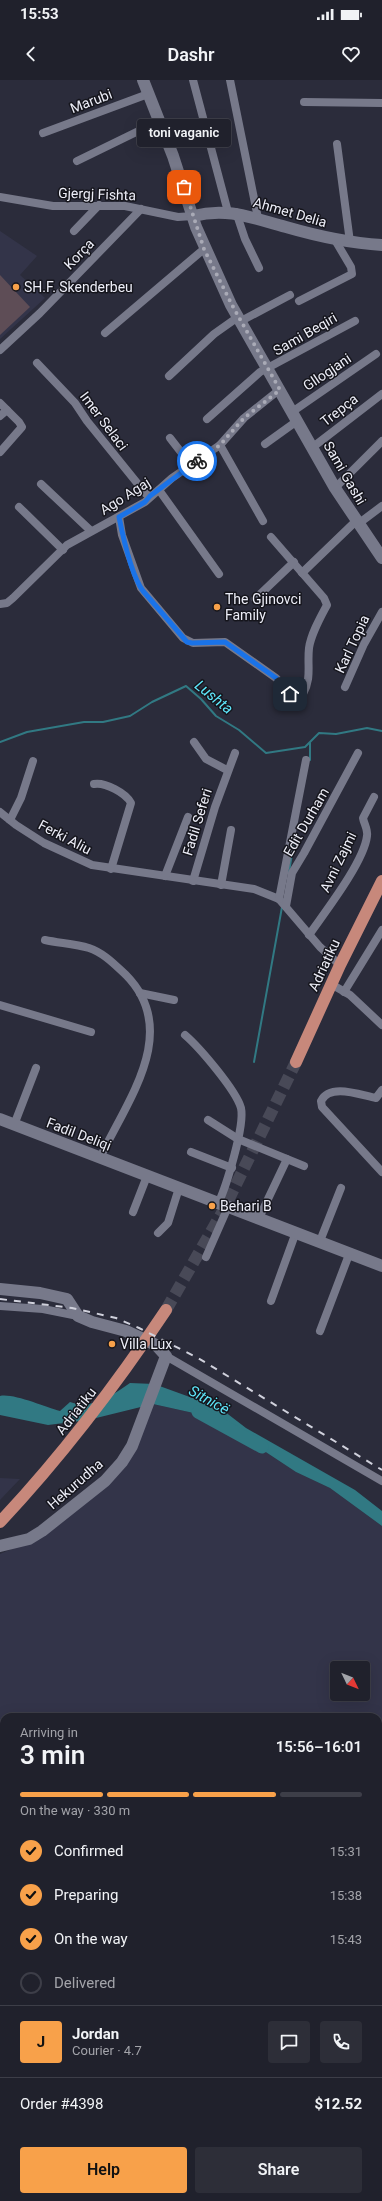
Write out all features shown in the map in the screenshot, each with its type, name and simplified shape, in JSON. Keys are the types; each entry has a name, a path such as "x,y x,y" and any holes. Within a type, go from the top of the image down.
{"main road":[{"name":"Adriatiku","path":"296,1062 340,965 382,882"},
{"name":"Adriatiku","path":"0,1522 75,1438 138,1352 166,1310"}],"street":[{"name":"Sami Gashi","path":"143,80 204,249 239,319 335,488 357,523 382,558"},
{"path":"193,80 232,212"},
{"path":"230,80 258,218"},
{"name":"Marubi","path":"43,133 148,94"},
{"path":"304,102 382,104"},
{"path":"77,161 159,121"},
{"path":"337,144 350,242"},
{"name":"Gjergj Fishta","path":"0,197 53,206 125,206 178,217 193,216"},
{"path":"74,231 99,205"},
{"name":"Korça","path":"0,350 40,313 142,209"},
{"name":"Ahmet Delia","path":"232,212 259,268"},
{"name":"Ahmet Delia","path":"193,216 232,212 335,240 382,245"},
{"name":"Ahmet Delia","path":"299,301 352,274 352,267 335,240"},
{"path":"105,333 204,249"},
{"path":"169,376 214,334 239,319 290,295"},
{"name":"Sami Beqiri","path":"207,419 256,376 355,321"},
{"name":"Gllogjani","path":"294,416 376,354"},
{"name":"Imer Selaci","path":"37,363 66,393 123,467 146,494 150,496"},
{"name":"Ago Agaj","path":"0,604 7,603 13,598 63,550 91,531 145,502 150,496 220,445 244,418 280,390"},
{"name":"Trepça","path":"312,447 382,394"},
{"path":"0,403 22,427 0,452"},
{"path":"0,416 7,410"},
{"path":"265,444 294,416"},
{"path":"170,438 191,466"},
{"path":"335,488 382,441"},
{"path":"220,445 263,522"},
{"name":"Ago Agaj","path":"41,484 91,531"},
{"path":"159,490 219,574"},
{"path":"302,573 357,523 382,506"},
{"path":"19,507 63,550"},
{"path":"119,517 122,535 141,588 183,638 192,643 225,642 276,678 279,684 294,697 303,694 307,686 310,665 310,647 327,605 324,598 271,537"},
{"path":"255,598 294,562"},
{"name":"Karl Topia","path":"345,688 364,644 382,612"},
{"path":"194,742 206,759 227,770"},
{"name":"Fadil Seferi","path":"193,881 227,770 235,753"},
{"name":"Edit Durham","path":"282,902 294,867 304,853 358,753"},
{"path":"282,902 306,760"},
{"path":"10,820 21,798 33,761"},
{"path":"94,784 102,784 115,790 126,796 131,803 111,869"},
{"name":"Avni Zajmi","path":"309,935 333,902 360,855 368,834 363,818 374,797"},
{"name":"Ferki Aliu","path":"0,812 21,829 51,846 92,865 221,885 254,888 282,902 309,935 340,965"},
{"path":"165,876 188,817"},
{"path":"221,885 231,830"},
{"path":"344,992 382,930"},
{"path":"44,940 89,948 99,953 129,978 146,1006 151,1026 147,1057 140,1077 100,1158"},
{"path":"331,984 355,999 382,1025"},
{"path":"140,994 174,1000"},
{"path":"0,1005 91,1032"},
{"path":"184,1035 209,1060 238,1102 241,1109 238,1139 223,1206 206,1256"},
{"path":"14,1125 36,1068"},
{"path":"382,1090 379,1098 336,1091 327,1093 321,1101 322,1106 382,1172"},
{"name":"Fadil Deliqi","path":"0,1119 223,1206 350,1252 382,1266"},
{"path":"208,1120 238,1139 304,1166"},
{"path":"191,1152 232,1168"},
{"path":"259,1218 287,1159"},
{"path":"133,1212 147,1176"},
{"path":"158,1233 168,1223 178,1188"},
{"path":"320,1241 341,1188"},
{"path":"271,1301 296,1232"},
{"path":"320,1331 350,1252"},
{"path":"0,1290 40,1293 67,1300 78,1316"},
{"path":"0,1306 43,1309 78,1316 92,1322 126,1330 156,1345 166,1356 382,1481"},
{"name":"Hekurudha","path":"2,1543 29,1539 42,1531 105,1481 122,1462 132,1446 166,1356"}],"shaded area":[{"name":"SH.F. Skenderbeu","path":"0,231 37,256 20,275 45,298 0,339"},
{"path":"130,1383 154,1384 220,1408 246,1428 355,1490 382,1511 382,1526 330,1488 296,1472 225,1425 198,1414 153,1404 88,1420 48,1425 0,1415 0,1396 21,1398 60,1411 70,1402 87,1404 102,1400"},
{"path":"153,1404 198,1414 225,1425 296,1472 330,1488 382,1526 382,1713 0,1713 0,1554 35,1539 105,1486"},
{"path":"0,1478 20,1479 0,1500"}],"building":[{"name":"SH.F. Skenderbeu","path":"0,275 30,307 0,335"}],"waterway":[{"name":"Lushta","path":"0,742 27,732 84,722 103,722 130,716 152,702 186,686 201,699 216,716 239,730 266,753 305,747 319,733 336,734 367,728 382,731"},
{"path":"310,743 310,760"},
{"path":"289,872 295,835"},
{"path":"254,1062 282,907"},
{"name":"Sitnicë","path":"198,1412 262,1447"}],"tunnel":[{"path":"166,1310 223,1211 296,1062"}],"railway":[{"path":"0,1299 72,1308 116,1318 139,1328 198,1358 382,1470"}],"way so far":[{"path":"184,187 204,249 238,317 280,390 273,393 244,418 234,431 213,451 197,461"}],"place":[{"name":"toni vaganic","path":"184,187"},
{"name":"SH.F. Skenderbeu","path":"16,287"},
{"name":"The Gjinovci Family","path":"217,607"},
{"name":"Behari B","path":"212,1206"},
{"name":"Villa Lux","path":"112,1344"}],"route":[{"path":"197,461 172,478 145,502 119,517 122,535 139,584 143,591 187,642 225,642 276,678 279,684 290,694"}]}
